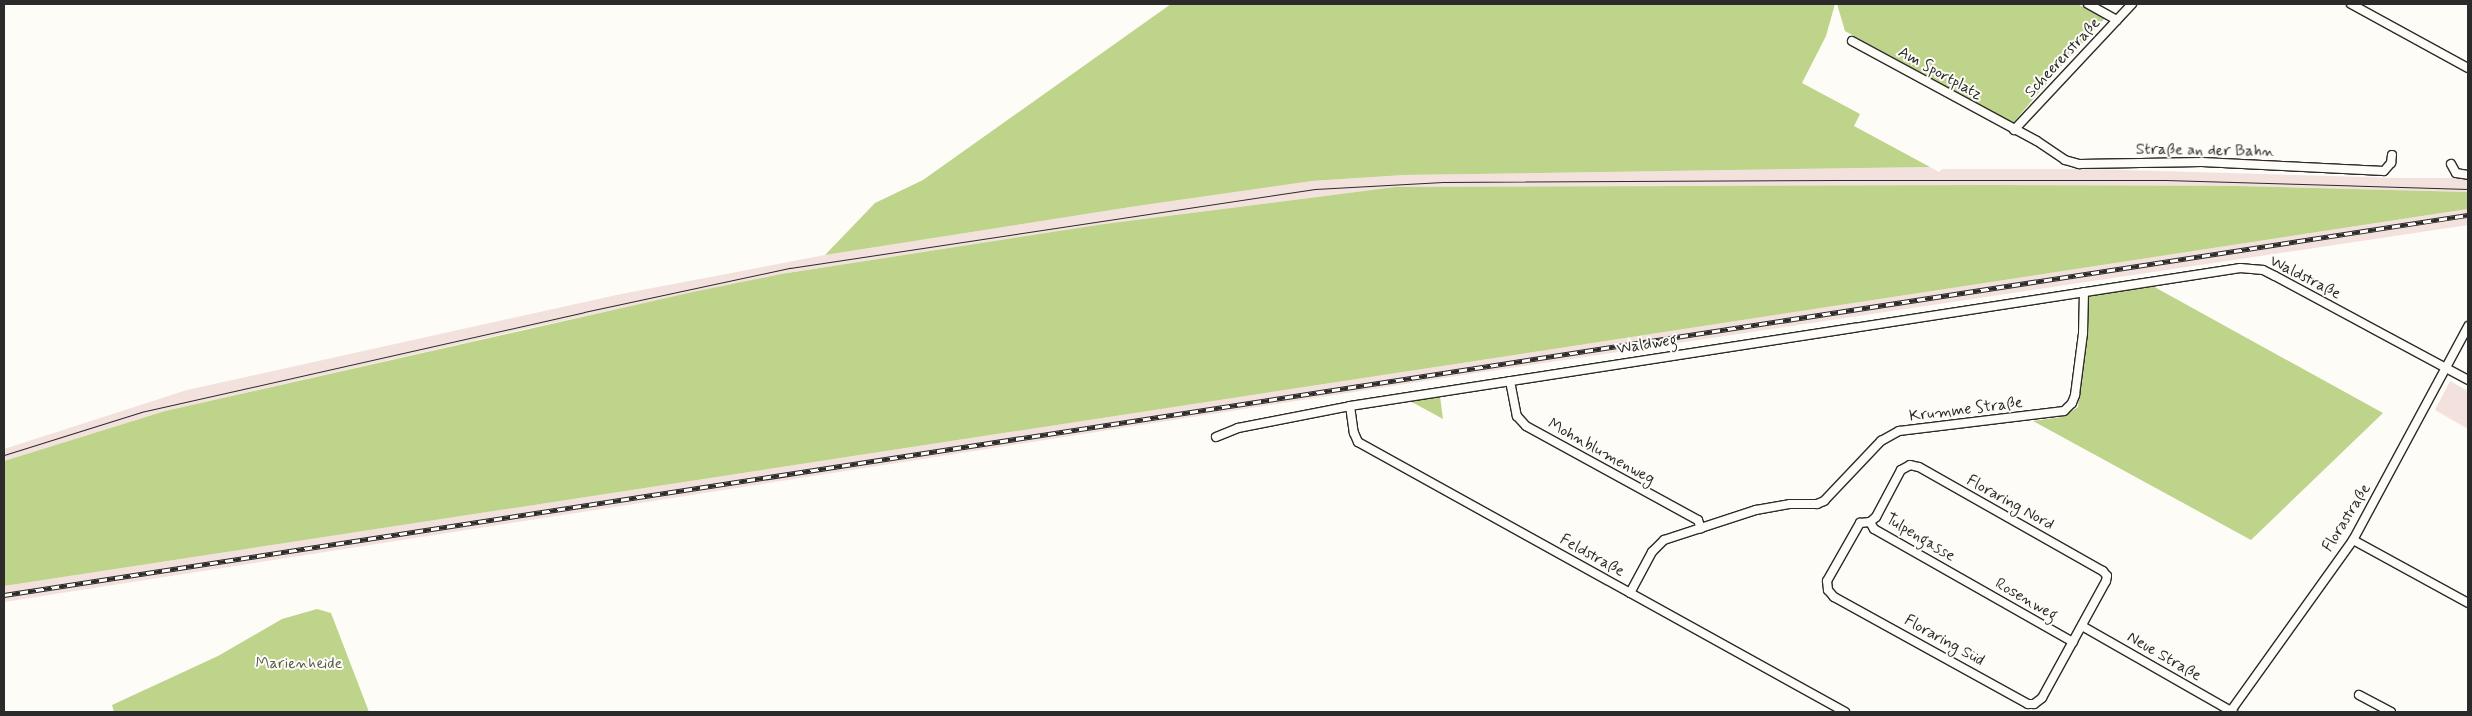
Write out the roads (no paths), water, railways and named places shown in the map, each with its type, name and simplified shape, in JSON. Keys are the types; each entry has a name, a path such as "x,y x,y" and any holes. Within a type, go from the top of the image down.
{"street":[{"path":"2088,4 2117,20"},
{"name":"Scheererstraße","path":"2014,130 2132,4"},
{"path":"2351,4 2468,68"},
{"name":"Am Sportplatz","path":"1852,41 2014,130"},
{"name":"Straße an der Bahn","path":"2014,130 2065,160 2079,164 2202,162 2384,171 2392,163 2392,155"},
{"path":"2451,164 2456,173 2468,175"},
{"name":"Waldstraße","path":"2084,292 2240,268 2262,270 2468,380"},
{"name":"Waldweg","path":"1216,437 1238,428 1350,406 2084,292"},
{"name":"Krumme Straße","path":"1630,593 1656,546 1673,536 1701,529 1756,510 1790,504 1818,504 1824,501 1881,441 1899,431 2064,411 2072,403 2075,396 2083,333 2084,292"},
{"name":"Florastraße","path":"2232,712 2353,540 2468,326"},
{"name":"Mohnblumenweg","path":"1510,381 1517,416 1526,426 1698,520 1701,529"},
{"name":"Feldstraße","path":"1350,406 1354,433 1358,442 1845,712"},
{"name":"Floraring Nord","path":"1870,522 1876,517 1901,470 1910,465 1919,467 2103,571 2107,576 2106,581 2082,626"},
{"name":"Tulpengasse","path":"1860,523 1870,522 1874,529 1966,582"},
{"name":"Floraring Süd","path":"1860,523 1827,581 1828,590 1834,597 2028,704 2034,704 2042,698 2082,626"},
{"path":"2353,540 2468,603"},
{"name":"Rosenweg","path":"1966,582 2073,642"},
{"name":"Neue Straße","path":"2082,626 2232,712"},
{"path":"2359,694 2391,712"}],"tram line":[{"path":"4,455 141,412 584,312 790,268 1315,189 1443,182 1842,180 2165,180 2468,189"}],"railway":[{"path":"4,595 2468,215"}],"park label":[{"name":"Marienheide","path":"299,664"}]}
